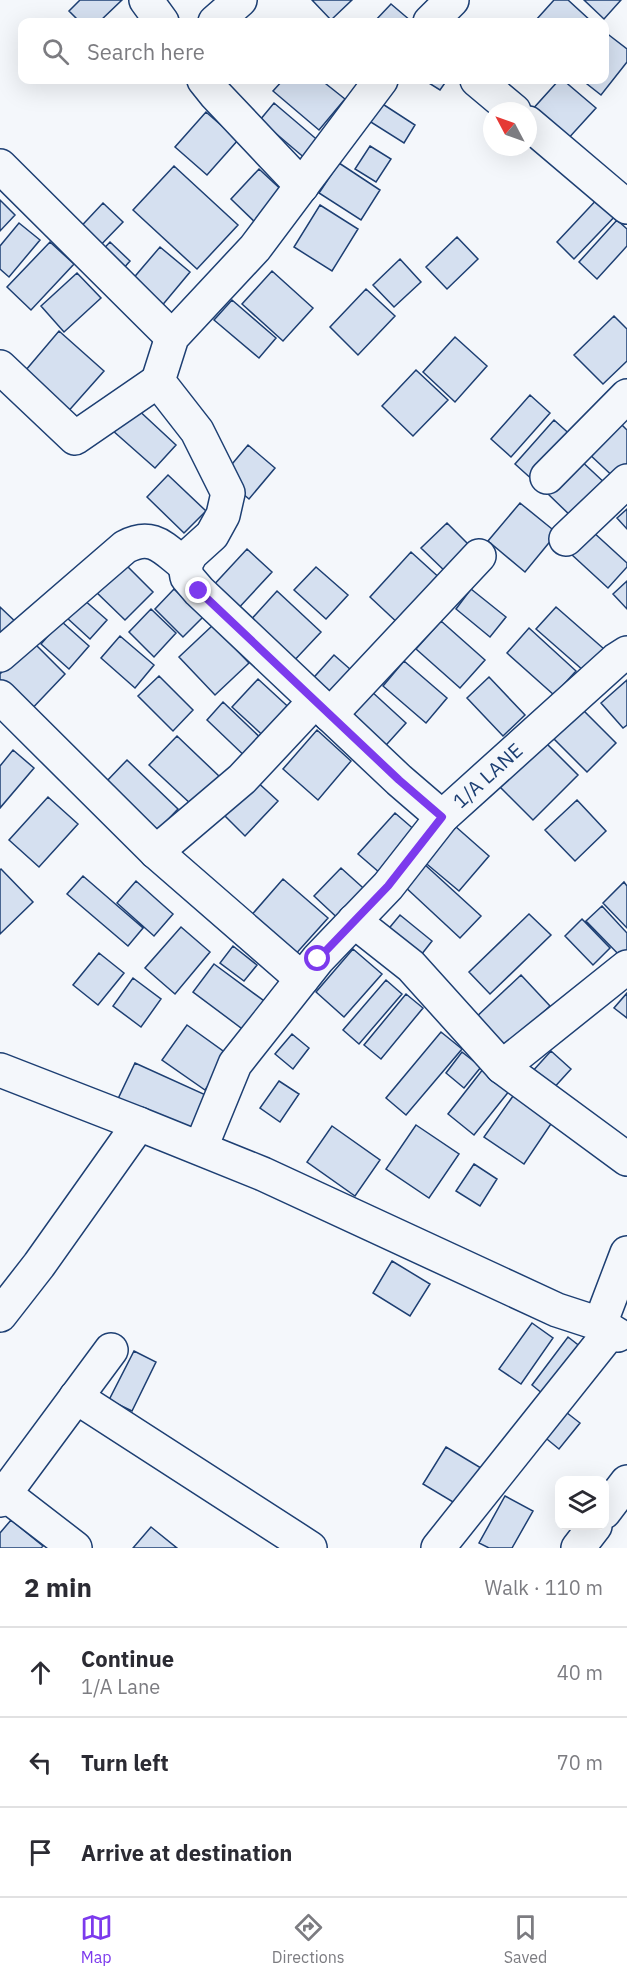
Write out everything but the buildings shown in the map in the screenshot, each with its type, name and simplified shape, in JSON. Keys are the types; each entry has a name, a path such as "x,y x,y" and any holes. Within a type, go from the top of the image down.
{"street":[{"path":"146,0 159,18"},
{"path":"220,18 240,0"},
{"path":"434,18 452,0"},
{"path":"207,84 302,186"},
{"path":"0,367 75,438 158,381 172,337 255,248 378,84"},
{"path":"482,84 503,102"},
{"path":"537,130 626,203"},
{"path":"0,166 172,337"},
{"path":"158,381 197,431 228,493 223,515 212,535 192,554 185,565"},
{"path":"547,477 627,396"},
{"path":"566,539 627,481"},
{"path":"0,655 125,547 137,541 155,541 185,565 187,577 199,591 399,780 442,817"},
{"path":"156,852 323,708 478,556"},
{"name":"1/A LANE","path":"201,1147 236,1064 318,959 388,886 442,817 616,660 627,653"},
{"path":"0,697 156,852 302,980"},
{"path":"354,921 411,966 502,1067 627,1159"},
{"path":"502,1067 627,967"},
{"path":"0,1070 201,1147 557,1310 613,1332"},
{"path":"0,1315 139,1124"},
{"path":"438,1548 613,1332 627,1253"},
{"path":"75,1548 2,1497 111,1350"},
{"path":"76,1397 310,1548"},
{"path":"609,1505 627,1482"},
{"path":"578,1548 592,1530"}],"route":[{"path":"199,591 399,780 442,817 388,886 318,959"}]}
